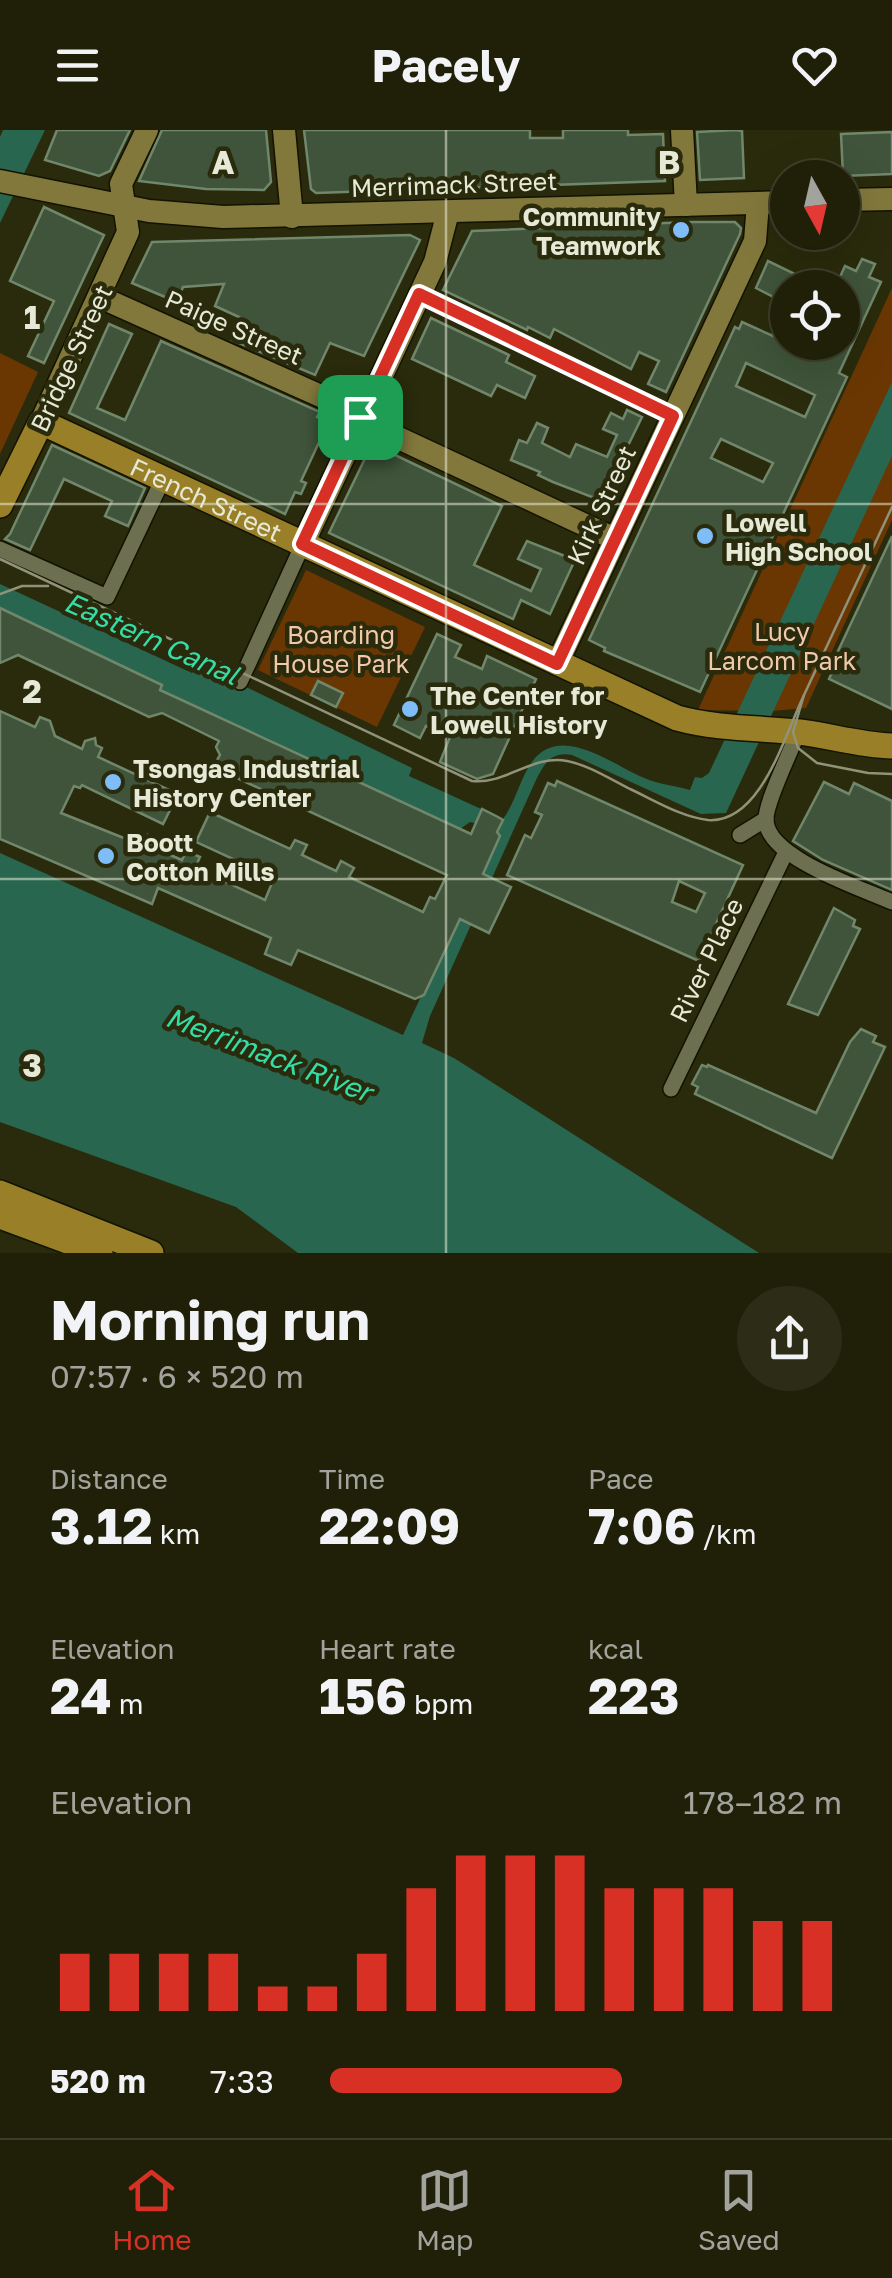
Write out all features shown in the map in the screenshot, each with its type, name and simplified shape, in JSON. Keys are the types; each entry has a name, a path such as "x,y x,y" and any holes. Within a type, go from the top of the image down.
{"main road":[{"name":"French Street","path":"41,422 676,718 722,728 809,734"},
{"name":"Bridge Street","path":"0,506 41,422"},
{"path":"809,734 892,729"},
{"path":"809,734 855,744 892,746"},
{"path":"0,1193 151,1253"},
{"path":"0,1216 100,1253"}],"street":[{"name":"Bridge Street","path":"41,422 128,232 121,184 147,130"},
{"path":"284,130 292,217"},
{"path":"682,130 686,205"},
{"name":"Merrimack Street","path":"0,180 124,207 195,216 292,217 770,203"},
{"path":"860,200 892,199"},
{"name":"Kirk Street","path":"557,664 754,241 758,203"},
{"path":"240,682 434,262 448,212"},
{"path":"419,294 673,416"},
{"name":"Paige Street","path":"100,297 615,539"},
{"path":"0,549 107,597 163,479"},
{"path":"740,836 766,819 809,734"},
{"path":"766,819 772,840 786,852 892,902"},
{"name":"River Place","path":"671,1089 786,852"}],"green space":[{"name":"Lucy Larcom Park","path":"892,288 892,520 806,708 698,710 860,360"},
{"path":"0,353 38,372 0,454"},
{"name":"Boarding House Park","path":"306,570 425,627 377,727 258,670"}],"water":[{"path":"3,130 45,130 0,223 0,137"},
{"name":"Merrimack River","path":"892,382 892,456 726,813 701,814 572,755 549,760 536,780 430,1016 422,1043 454,1058 759,1253 298,1253 236,1207 0,1122 0,853 403,1035 497,834 493,827 470,822 460,829 160,690 162,684 0,608 0,584 192,673 197,663 412,768 409,776 503,819 536,757 563,745 594,753 652,781 690,790 695,777 709,773"}],"building":[{"path":"57,130 130,130 110,171 99,176 45,160"},
{"path":"162,130 266,130 271,182 264,190 206,189 139,181"},
{"path":"304,130 530,130 530,138 563,138 563,130 663,134 665,181 316,193 311,189"},
{"path":"742,131 744,178 700,180 697,132"},
{"path":"892,132 892,174 860,175 860,160 842,160 841,134"},
{"path":"44,207 104,235 44,363 28,356 54,301 10,281"},
{"path":"735,222 741,228 666,392 648,384 659,361 639,352 631,369 554,329 550,338 528,327 527,330 443,290 472,231"},
{"path":"410,235 420,240 364,356 330,343 315,375 232,340 239,317 215,306 224,284 183,287 177,302 132,283 152,242"},
{"name":"Lowell High School","path":"862,259 875,264 869,277 881,282 860,328 860,270 856,270"},
{"name":"Lowell High School","path":"768,261 787,270 770,270 770,295 756,288"},
{"path":"431,318 509,355 506,362 535,376 525,398 497,385 491,396 412,359"},
{"name":"Lowell High School","path":"742,322 770,335 770,360 845,360 839,373 847,377 700,692 604,651 605,648 589,640 735,327 739,329","holes":["746,363 815,395 805,417 736,386","721,439 773,463 763,482 711,458"]},
{"path":"109,324 132,334 97,408 125,420 161,341 320,412 317,417 328,423 301,481 306,483 301,494 295,492 285,514 69,413"},
{"path":"627,410 642,417 620,462 626,465 610,504 553,482 511,460 519,440 527,443 537,423 548,428 542,443 570,457 576,444 607,457 617,435 603,429 611,413 623,419"},
{"path":"372,444 502,506 474,565 531,591 541,569 518,559 527,541 575,560 550,614 521,600 513,619 329,533"},
{"path":"52,445 145,488 128,526 105,516 112,501 64,479 30,550 5,539"},
{"name":"Lowell High School","path":"892,536 892,709 829,679 833,670 830,668"},
{"name":"Boott Cotton Mills","path":"0,608 162,685 160,690 471,834 482,809 503,820 483,874 511,887 489,933 460,919 424,995 415,999 298,950 291,965 265,954 271,938 158,888 152,904 0,839 0,711 35,727 40,717 50,721 55,736 82,749 85,741 95,738 96,745 102,748 98,757 178,794 163,824 82,785 74,786 61,813 144,846 148,835 163,841 159,850 182,860 186,851 200,857 195,868 265,900 274,878 196,842 210,812 290,849 295,840 307,845 302,855 336,871 341,861 354,868 349,877 423,912 447,875 213,767 220,755 216,747 219,741 162,713 149,717 18,655 0,663"},
{"path":"437,634 461,645 455,657 482,669 487,656 536,679 493,774 477,779 440,762 450,737 426,726 420,738 394,725"},
{"name":"Boarding House Park","path":"318,681 343,693 336,707 311,695"},
{"path":"557,781 743,865 699,961 507,875 525,835 531,838 542,815 535,812 548,783 555,786","holes":["679,881 705,893 696,912 672,902"]},
{"path":"824,782 849,794 854,783 892,801 892,890 823,860 793,841"},
{"path":"834,908 855,920 853,926 860,929 818,1015 788,1004"},
{"path":"861,1029 876,1036 873,1042 885,1047 832,1158 695,1094 698,1087 692,1084 702,1065 708,1065 816,1113 850,1042"}],"tram line":[{"path":"892,507 804,695 793,732 798,748 817,763 892,774"},
{"path":"0,559 472,781 496,779 542,762 567,761 688,815 708,820 727,817 743,808 769,774 804,695"},
{"path":"0,594 22,586 48,586"}],"place":[{"name":"Community Teamwork","path":"681,230"},
{"name":"Lowell High School","path":"705,536"},
{"name":"The Center for Lowell History","path":"410,709"},
{"name":"Tsongas Industrial History Center","path":"113,782"},
{"name":"Boott Cotton Mills","path":"106,856"}],"route":[{"path":"419,294 673,416 557,664 302,544 360,417 419,294"}],"water label":[{"name":"Eastern Canal","path":"152,638"}]}
